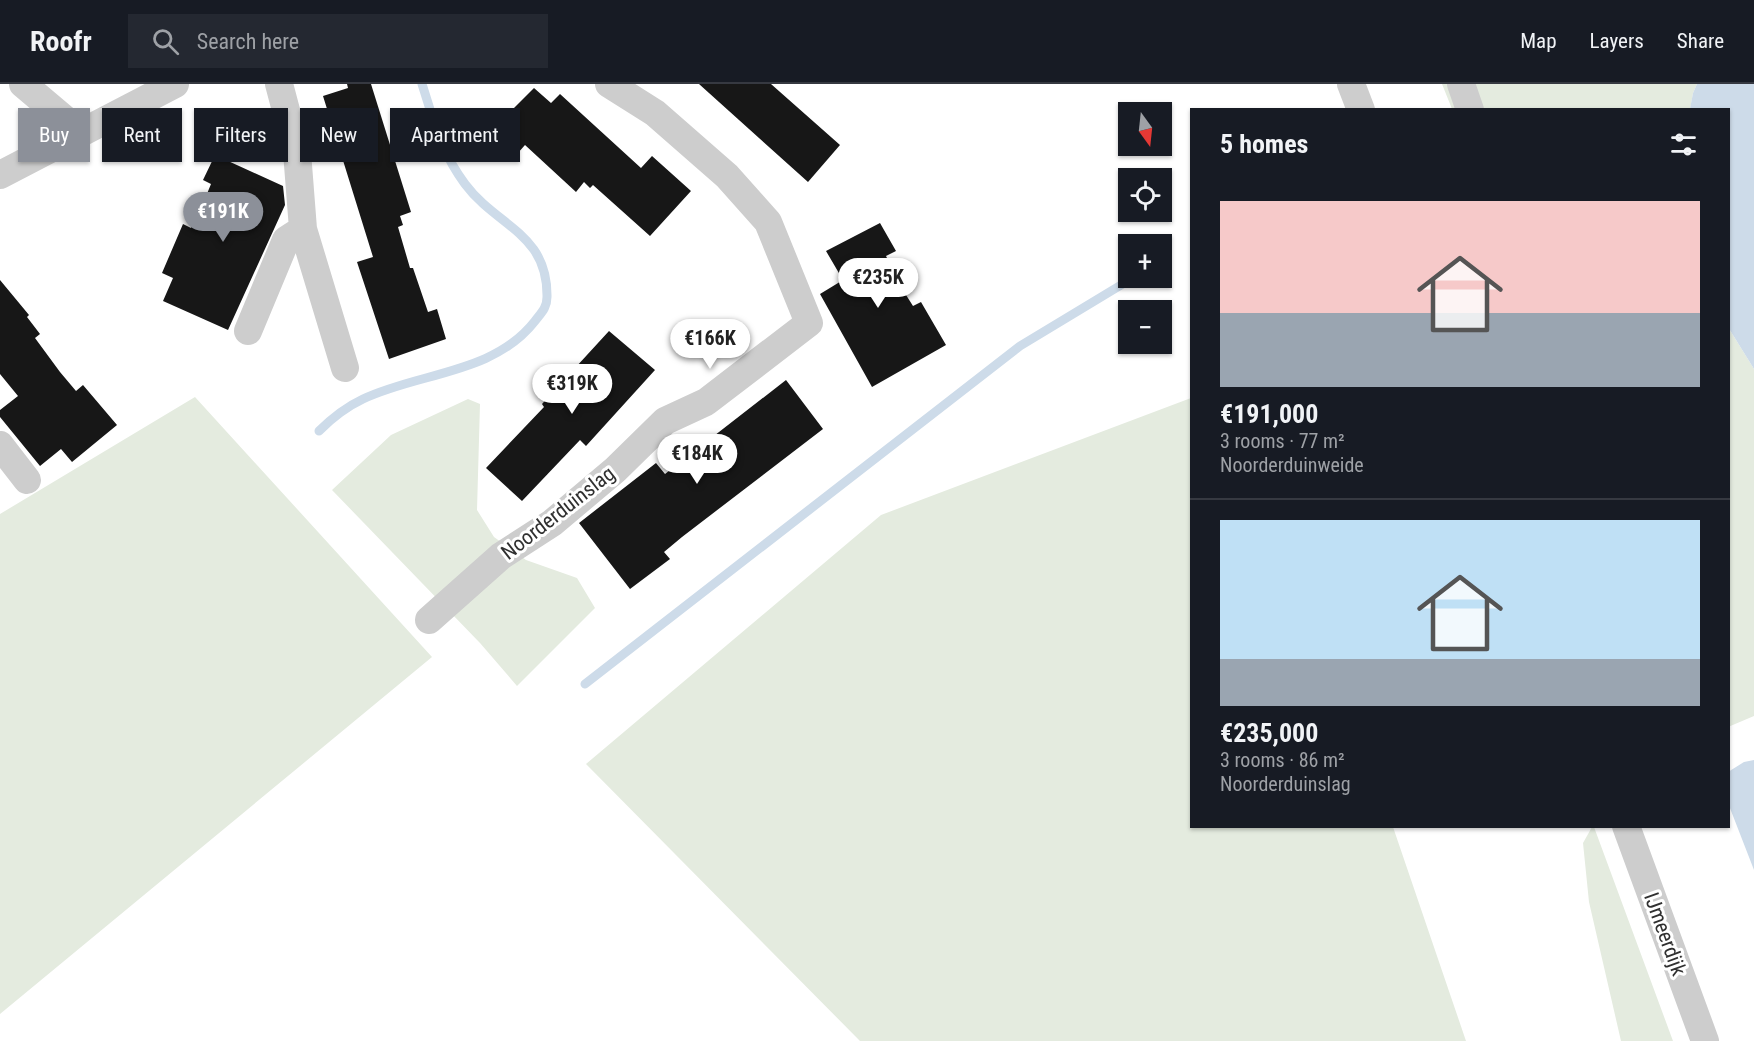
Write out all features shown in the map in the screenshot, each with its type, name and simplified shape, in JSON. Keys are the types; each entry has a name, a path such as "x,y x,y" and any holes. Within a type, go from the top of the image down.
{"street":[{"path":"23,84 51,108"},
{"path":"90,128 175,84"},
{"path":"279,84 297,152 303,229 345,368"},
{"name":"Noorderduinslag","path":"429,620 501,556 552,522 615,470 665,422 706,402 809,323 768,222 727,176 655,113 609,84"},
{"path":"1351,84 1360,108"},
{"path":"1461,84 1469,108"},
{"path":"0,175 25,162"},
{"path":"248,331 286,240 303,229"},
{"path":"0,445 27,480"},
{"name":"IJmeerdijk","path":"1627,828 1705,1041"}],"shaded area":[{"path":"1442,84 1697,84 1690,108 1452,108"},
{"path":"1730,330 1754,369 1754,716 1730,726"},
{"path":"195,397 432,657 0,1014 0,514"},
{"path":"1190,398 1190,828 1393,828 1466,1041 860,1041 586,764 881,515"},
{"path":"468,399 480,404 477,510 494,537 526,560 577,578 595,608 517,686 480,643 332,490 391,435"},
{"path":"1591,828 1594,828 1673,1041 1621,1041 1589,902 1583,843"}],"water":[{"path":"1697,84 1754,84 1754,369 1730,330 1730,108 1690,108"},
{"path":"1754,760 1754,870 1730,808 1730,771 1744,762"}],"building":[{"path":"347,84 371,84 390,145 390,162 395,162 411,212 400,216 403,225 398,227 410,268 413,268 428,312 437,309 446,339 389,359 357,262 373,257 343,162 378,162 378,108 327,108 323,96 348,88"},
{"path":"699,84 771,84 840,145 808,182"},
{"path":"534,88 551,103 560,94 641,168 652,156 691,191 650,236 593,185 590,188 584,182 576,192 525,145 520,151 520,108 514,108"},
{"path":"212,162 230,162 283,186 285,205 228,330 163,301 173,278 162,273 183,224 191,228 202,206 211,184 203,180"},
{"path":"880,223 896,251 886,256 901,287 913,306 921,302 946,345 872,387 820,294 843,280 826,251"},
{"path":"0,280 29,315 27,317 40,334 35,338 60,372 76,391 83,385 117,425 72,462 61,449 40,466 0,417 0,410 18,396 0,374"},
{"path":"609,331 655,370 586,446 580,440 522,501 486,468 544,407 542,404"},
{"path":"786,380 823,429 682,537 664,552 670,559 630,589 579,523 656,463 665,474"}],"waterway":[{"path":"319,431 340,413 363,399 385,390 455,370 499,352 535,321 546,304 545,276 539,258 530,244 491,211 465,184 439,136 422,84"},
{"path":"585,684 1020,346 1118,287"}]}
